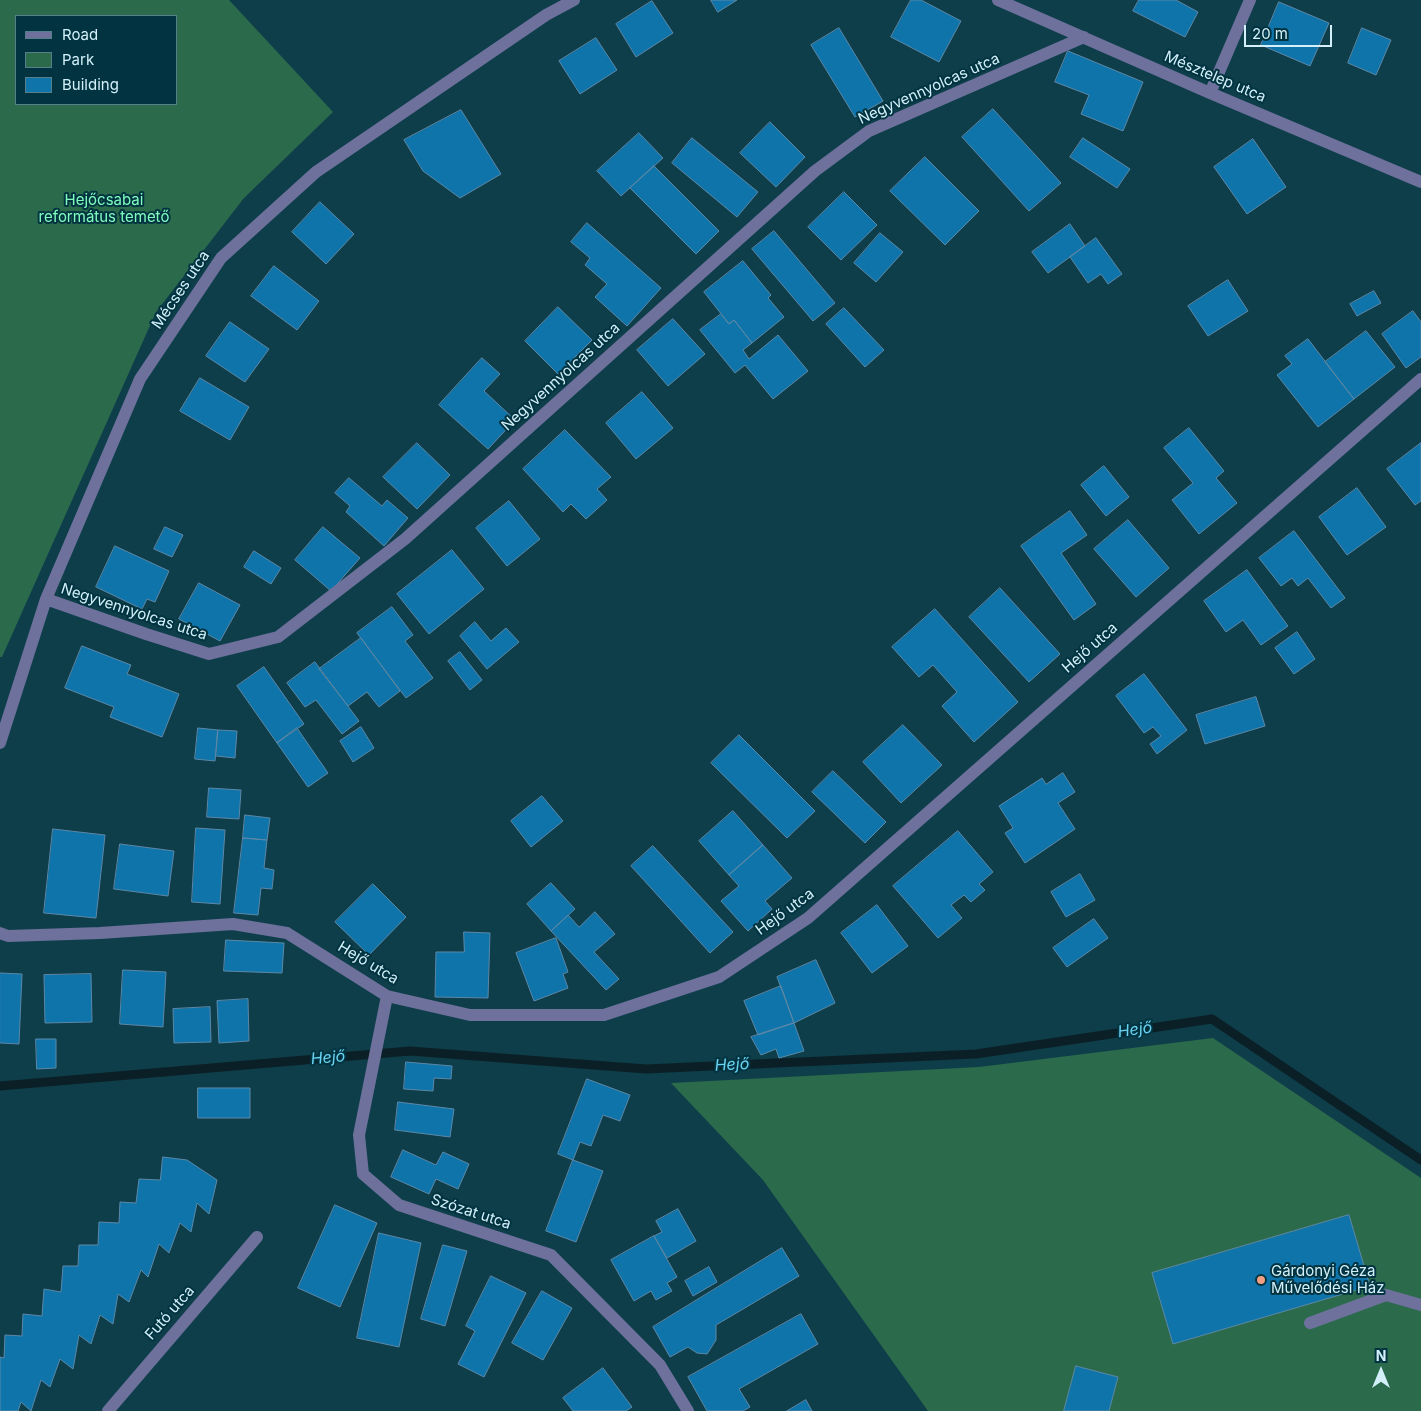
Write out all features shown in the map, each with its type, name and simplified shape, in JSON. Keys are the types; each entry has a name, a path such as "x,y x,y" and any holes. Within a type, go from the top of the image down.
{"street":[{"name":"Mécses utca","path":"0,743 46,599 140,379 221,258 316,172 546,15 574,0"},
{"name":"Mésztelep utca","path":"998,0 1210,93 1421,182"},
{"path":"1210,93 1250,0"},
{"name":"Negyvennyolcas utca","path":"46,599 209,654 278,637 406,539 815,171 869,131 1084,37"},
{"name":"Hejő utca","path":"4,934 100,933 232,924 242,925 287,933 387,996 470,1015 604,1015 719,977 808,918 1421,379"},
{"name":"Szózat utca","path":"387,996 359,1135 364,1174 399,1205 551,1255 660,1365 688,1411"},
{"name":"Futó utca","path":"108,1411 257,1237"},
{"path":"1310,1323 1386,1295 1421,1306"}],"green space":[{"name":"Hejőcsabai református temető","path":"0,0 229,0 333,112 244,198 156,312 2,657 0,657"},
{"path":"1213,1038 1421,1178 1421,1411 928,1411 763,1180 671,1083 979,1067"}],"building":[{"path":"711,0 737,0 718,12"},
{"path":"911,0 921,0 961,21 939,62 891,37"},
{"path":"1139,0 1176,0 1198,12 1185,37 1133,11"},
{"path":"652,1 673,33 636,57 616,24"},
{"path":"1279,2 1329,23 1310,66 1261,45"},
{"path":"839,28 883,101 855,117 811,45"},
{"path":"1362,28 1391,40 1376,75 1348,63"},
{"path":"596,38 617,70 580,94 559,61"},
{"path":"1068,51 1143,82 1123,131 1081,114 1089,95 1055,82"},
{"path":"993,109 1061,183 1029,211 962,137"},
{"path":"461,110 501,174 460,198 423,171 404,140"},
{"path":"770,122 805,157 776,187 740,153"},
{"path":"639,133 663,158 621,196 597,171"},
{"path":"692,138 758,192 737,217 672,163"},
{"path":"1083,138 1130,169 1117,188 1070,157"},
{"path":"1253,139 1286,187 1247,214 1214,167"},
{"path":"925,157 979,211 945,245 890,191"},
{"path":"654,166 719,231 696,254 630,188"},
{"path":"844,192 877,225 841,260 808,227"},
{"path":"320,202 354,234 326,264 292,232"},
{"path":"587,223 661,288 627,326 595,297 607,284 585,265 590,258 571,242"},
{"path":"1070,224 1085,246 1048,273 1032,252"},
{"path":"774,231 835,303 813,321 752,249"},
{"path":"880,233 903,252 876,282 854,263"},
{"path":"1096,238 1122,274 1108,284 1101,274 1088,283 1070,257"},
{"path":"743,261 771,295 768,298 784,317 752,343 734,320 729,324 704,292"},
{"path":"274,266 319,301 297,330 251,296"},
{"path":"1228,280 1248,311 1208,336 1188,306"},
{"path":"1374,291 1381,303 1357,316 1350,304"},
{"path":"558,307 592,340 558,374 525,341"},
{"path":"844,308 884,350 865,367 826,324"},
{"path":"1413,311 1421,322 1421,357 1406,368 1382,334"},
{"path":"721,314 729,324 734,320 752,343 743,350 749,359 778,335 808,371 773,399 745,365 735,373 700,330"},
{"path":"673,319 705,354 668,386 637,350"},
{"path":"230,322 269,349 245,382 206,356"},
{"path":"1366,331 1395,367 1354,399 1325,362"},
{"path":"1308,339 1354,399 1318,427 1277,375 1292,364 1285,356"},
{"path":"482,358 500,374 484,391 515,420 488,449 439,405"},
{"path":"200,378 249,407 230,440 180,411"},
{"path":"642,392 673,428 636,459 606,423"},
{"path":"1189,428 1224,471 1216,478 1237,503 1199,534 1172,500 1193,483 1164,448"},
{"path":"565,430 611,477 597,489 607,500 586,519 571,504 563,512 523,469"},
{"path":"417,443 450,475 417,509 383,477"},
{"path":"1421,443 1421,501 1415,505 1387,469"},
{"path":"1104,466 1129,497 1106,516 1081,485"},
{"path":"349,478 382,506 387,500 408,518 384,546 346,512 350,506 335,493"},
{"path":"1357,488 1386,527 1347,555 1319,517"},
{"path":"509,501 540,539 507,566 476,528"},
{"path":"1070,511 1087,535 1061,553 1096,604 1074,620 1021,546"},
{"path":"1128,520 1169,568 1136,597 1094,549"},
{"path":"165,527 183,535 172,557 154,549"},
{"path":"323,527 360,558 331,591 295,560"},
{"path":"1294,531 1345,598 1331,608 1308,578 1298,586 1292,578 1281,586 1259,558"},
{"path":"115,546 169,571 155,602 147,599 142,609 96,587"},
{"path":"452,550 484,589 429,634 397,594"},
{"path":"254,551 281,568 271,584 244,567"},
{"path":"1247,570 1288,626 1261,645 1243,620 1226,632 1204,601"},
{"path":"199,583 240,605 220,641 179,619"},
{"path":"1000,588 1060,654 1029,682 969,617"},
{"path":"392,607 413,635 405,641 433,678 406,698 357,633"},
{"path":"935,609 1018,702 974,742 942,706 957,692 933,665 919,677 892,647"},
{"path":"475,622 491,641 506,628 519,642 487,669 460,636"},
{"path":"1297,632 1315,659 1294,674 1275,648"},
{"path":"361,638 400,691 379,707 367,692 348,706 319,669"},
{"path":"82,646 131,665 127,674 179,694 162,737 110,717 114,707 65,688"},
{"path":"460,652 482,680 470,690 448,661"},
{"path":"315,662 359,721 342,734 316,700 305,707 287,683"},
{"path":"264,667 304,724 277,743 237,686"},
{"path":"1144,674 1187,730 1157,754 1150,744 1161,736 1153,727 1144,733 1116,696"},
{"path":"1256,697 1265,726 1205,744 1196,715"},
{"path":"903,725 942,765 901,803 863,762"},
{"path":"361,727 374,748 353,762 340,741"},
{"path":"198,728 218,730 215,761 195,759"},
{"path":"297,728 328,773 308,787 277,743"},
{"path":"218,730 237,731 235,758 216,756"},
{"path":"739,735 815,811 787,838 711,763"},
{"path":"833,771 886,822 865,843 812,792"},
{"path":"1063,773 1075,792 1058,803 1075,829 1025,863 1005,833 1013,828 999,806 1042,778 1046,784"},
{"path":"209,788 241,790 239,819 207,817"},
{"path":"542,796 563,821 531,847 511,821"},
{"path":"733,811 763,845 729,875 699,841"},
{"path":"245,815 270,818 267,840 243,838"},
{"path":"196,828 225,830 220,904 192,902"},
{"path":"53,829 105,835 96,918 44,913"},
{"path":"958,831 993,872 979,884 985,890 971,902 964,895 951,905 962,918 938,938 893,886"},
{"path":"243,838 267,840 264,868 274,870 272,889 261,888 258,915 234,913"},
{"path":"120,844 174,851 168,896 114,889"},
{"path":"763,845 792,878 765,901 772,909 748,931 721,901 739,886 729,875"},
{"path":"653,846 733,932 710,953 631,866"},
{"path":"1080,874 1095,900 1066,917 1051,892"},
{"path":"551,883 575,909 551,931 527,904"},
{"path":"373,884 406,917 369,955 335,922"},
{"path":"877,905 908,946 872,973 841,933"},
{"path":"595,912 615,934 594,952 619,979 606,990 551,931 568,915 579,927"},
{"path":"1094,919 1108,938 1067,967 1053,948"},
{"path":"464,932 490,933 488,998 435,997 436,952 464,952"},
{"path":"556,938 568,972 563,974 568,988 534,1001 516,953"},
{"path":"226,940 284,943 282,973 224,971"},
{"path":"816,960 835,1003 794,1023 777,977"},
{"path":"123,970 166,972 163,1027 120,1024"},
{"path":"0,973 22,974 19,1044 0,1043"},
{"path":"91,974 92,1022 45,1023 44,975"},
{"path":"781,986 794,1023 758,1035 744,1001"},
{"path":"248,999 249,1041 219,1043 217,1001"},
{"path":"210,1007 211,1042 174,1043 173,1009"},
{"path":"794,1023 804,1051 779,1058 776,1049 761,1055 751,1037"},
{"path":"36,1039 56,1039 56,1068 37,1069"},
{"path":"406,1062 452,1066 451,1079 434,1078 433,1091 404,1089"},
{"path":"587,1079 630,1095 620,1121 603,1115 591,1146 580,1142 573,1160 558,1154"},
{"path":"198,1088 250,1088 250,1118 198,1118"},
{"path":"398,1102 454,1109 450,1137 395,1130"},
{"path":"403,1150 436,1165 443,1152 469,1164 458,1189 436,1179 429,1194 391,1177"},
{"path":"163,1157 187,1160 217,1180 209,1214 197,1203 191,1232 180,1223 169,1253 159,1244 148,1277 141,1270 129,1302 118,1294 113,1324 100,1315 91,1344 79,1335 73,1369 60,1359 50,1387 41,1380 31,1411 21,1402 18,1411 0,1411 0,1357 4,1358 5,1335 22,1336 23,1314 42,1316 44,1289 61,1292 63,1266 78,1266 79,1245 98,1245 99,1222 119,1223 120,1202 136,1203 139,1179 160,1180"},
{"path":"573,1160 603,1171 576,1242 546,1231"},
{"path":"335,1205 377,1223 340,1307 298,1288"},
{"path":"678,1209 696,1241 667,1258 654,1236 662,1232 656,1221"},
{"name":"Gárdonyi Géza Művelődési Ház","path":"1349,1215 1370,1286 1173,1344 1152,1273"},
{"path":"379,1233 421,1243 399,1347 357,1338"},
{"path":"654,1236 677,1277 667,1283 672,1291 656,1300 651,1291 634,1301 611,1260"},
{"path":"443,1245 467,1251 445,1326 421,1319"},
{"path":"782,1248 799,1276 716,1325 716,1340 707,1354 697,1353 688,1347 670,1357 653,1327"},
{"path":"709,1267 717,1282 693,1296 685,1281"},
{"path":"491,1276 526,1293 484,1377 458,1364 475,1331 466,1326"},
{"path":"542,1291 572,1308 543,1360 512,1343"},
{"path":"801,1314 818,1344 739,1389 750,1407 743,1411 707,1411 688,1377"},
{"path":"1076,1366 1118,1377 1109,1411 1064,1411"},
{"path":"603,1368 632,1407 626,1411 573,1411 563,1398"},
{"path":"806,1400 812,1411 787,1411"}],"waterway":[{"name":"Hejő","path":"0,1086 410,1051 646,1069 976,1054 1212,1019 1421,1160"}],"place":[{"name":"Gárdonyi Géza Művelődési Ház","path":"1261,1280"}]}
